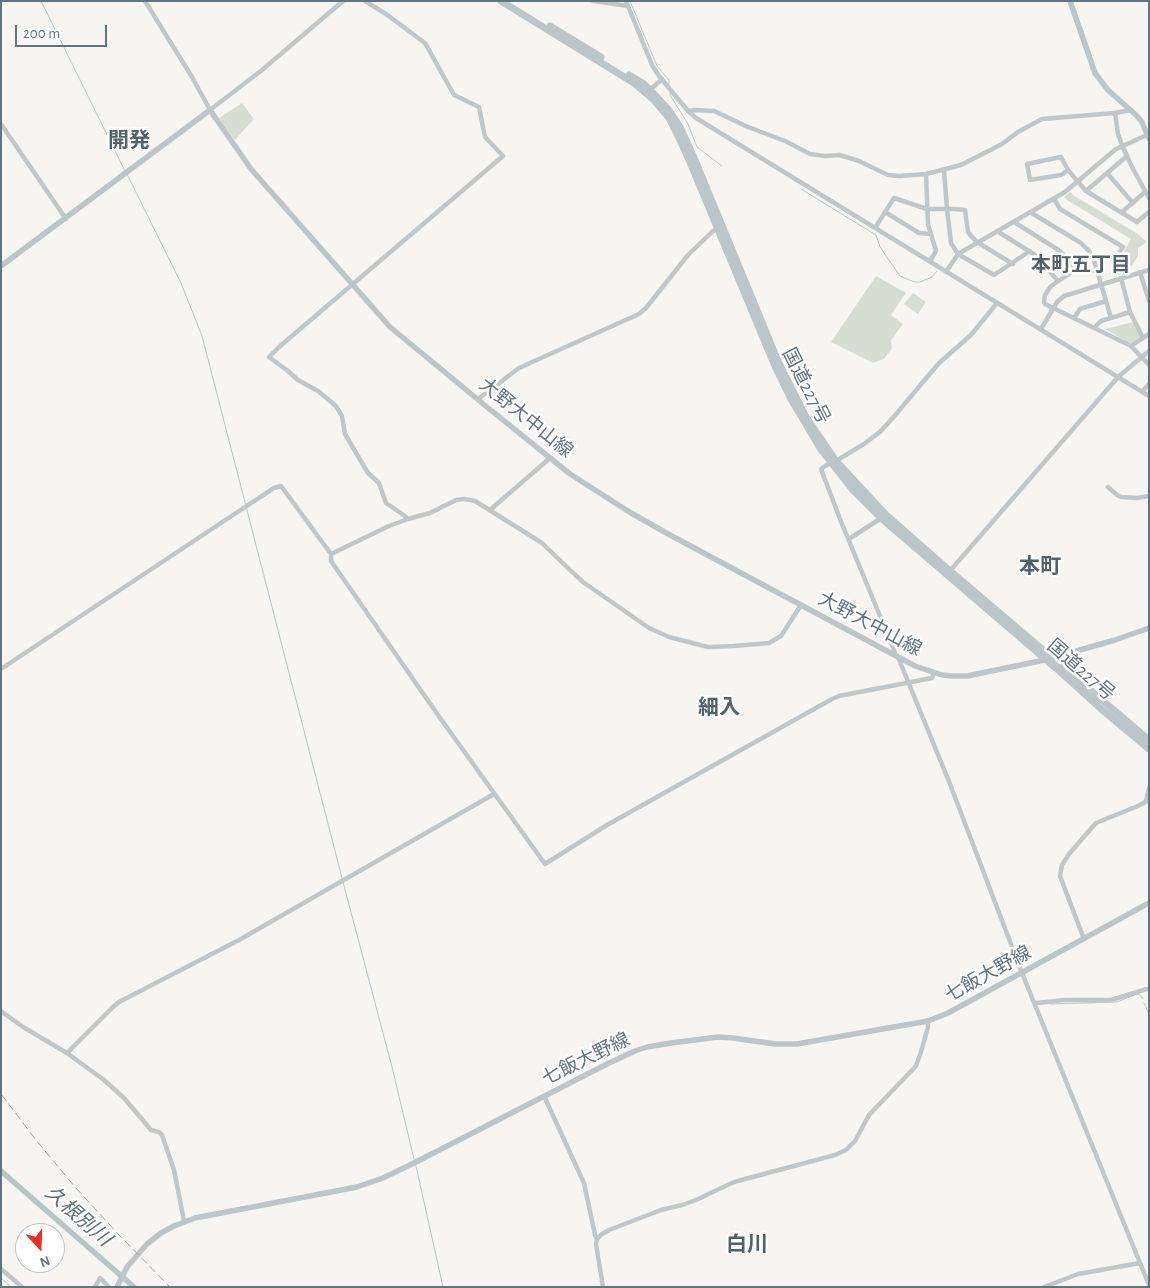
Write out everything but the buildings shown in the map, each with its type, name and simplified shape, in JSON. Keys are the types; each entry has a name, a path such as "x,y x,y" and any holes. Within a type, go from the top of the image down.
{"highway":[{"name":"国道227号","path":"500,1 648,92"},
{"name":"国道227号","path":"510,1 644,84 653,99 669,118 720,228 774,364 791,400 812,435 853,490 1048,659 1149,740"},
{"name":"国道227号","path":"1048,659 1100,708 1149,748"}],"main road":[{"path":"1070,1 1096,73 1108,90 1142,122 1148,137"},
{"path":"1,266 210,110"},
{"name":"大野大中山線","path":"210,110 251,169 390,327 577,478 631,513 678,540 915,666 934,673 967,676 1048,659 1149,628"},
{"name":"七飯大野線","path":"117,1287 127,1267 147,1244 174,1226 211,1215 357,1186 383,1178 625,1055 647,1047 718,1037 775,1044 798,1044 928,1021 948,1013 1149,903"}],"street":[{"path":"145,1 210,110 262,70 343,1"},
{"path":"365,1 386,14 425,44 454,95 480,107 485,137 503,156 269,357 336,406 342,416 345,434 368,473 379,483 386,503 408,519"},
{"path":"593,1 627,4 652,65 688,111 703,123 1149,396"},
{"path":"648,92 662,79"},
{"path":"688,111 714,111 748,127 785,141 810,154 817,156 846,156 888,175 899,176 926,174 972,160 1042,119 1131,110"},
{"path":"1116,113 1118,134 1122,146 1149,198"},
{"path":"1,124 66,219"},
{"path":"946,272 958,254 1065,192 1108,155 1122,146 1148,137"},
{"path":"1086,191 1127,156"},
{"path":"1068,170 1061,175 1030,180 1027,164 1061,157 1068,170 1086,191 1137,222 1149,212"},
{"path":"944,170 946,209 951,243 958,254 994,276 1030,251"},
{"path":"1107,173 1133,203"},
{"path":"926,174 928,224 936,251 930,261"},
{"path":"1122,212 1145,192"},
{"path":"875,228 894,198 927,209 965,210 968,232 977,242 1012,264"},
{"path":"1054,199 1060,209 1123,247 1118,255 1092,257"},
{"path":"885,212 919,233 931,234"},
{"path":"1030,212 1086,247 1092,257 1111,318"},
{"path":"1014,222 1060,251 1076,271"},
{"path":"478,399 519,368 639,314 688,255 713,231 720,228"},
{"path":"997,231 1036,255 1058,282"},
{"path":"1096,270 1076,271 1051,286 1045,295 1045,304 1131,346 1149,365"},
{"path":"1041,329 1060,298 1149,270"},
{"path":"1140,272 1149,301"},
{"path":"1121,278 1130,312 1143,338"},
{"path":"1074,318 1080,309 1106,301"},
{"path":"997,303 970,335 939,363 881,431 864,444 821,469 950,784 1022,973 1036,1003 1149,1284"},
{"path":"1094,328 1101,321 1130,312"},
{"path":"1131,346 1149,334"},
{"path":"948,573 1118,377 1149,351"},
{"path":"1142,392 1149,384"},
{"path":"490,510 550,458"},
{"path":"1,669 246,506 274,488 281,486 331,554 331,561 545,864 607,825 832,699 932,678 934,673"},
{"path":"1108,488 1121,497 1137,498 1149,496"},
{"path":"331,554 389,526 430,513 459,499 470,500 490,510 542,543 583,582 649,628 669,637 701,646 713,647 769,643 781,636 801,605"},
{"path":"849,539 883,517"},
{"path":"1084,939 1060,876 1062,865 1096,823 1148,800 1149,788"},
{"path":"67,1053 119,1002 239,940 494,794"},
{"path":"1036,1003 1065,1000 1112,1000 1147,989"},
{"path":"1,1010 23,1027 67,1053 108,1084 124,1098 151,1130 160,1132 174,1170 184,1222"},
{"path":"597,1238 610,1230 661,1210 696,1200 734,1182 835,1155 846,1150 854,1141 869,1114 916,1066 922,1052 928,1021"},
{"path":"544,1096 582,1177 597,1238 596,1244 603,1287"},
{"path":"1044,1287 1078,1274 1140,1263"},
{"path":"1,1269 22,1287"},
{"path":"95,1287 100,1278 109,1287"}],"shaded area":[{"path":"242,103 254,119 235,140 219,118"},
{"path":"1070,192 1138,234 1147,242 1138,248 1138,256 1131,267 1129,262 1121,257 1131,239 1067,200 1064,197"},
{"path":"876,276 906,293 891,315 903,324 891,340 892,348 884,359 873,363 831,342"},
{"path":"913,293 926,302 918,314 904,304"},
{"path":"1133,322 1140,338 1132,343 1105,329"}],"waterway":[{"path":"41,1 125,171"},
{"path":"630,1 657,66 669,80 669,84"},
{"path":"670,93 688,124 697,147 722,166"},
{"path":"127,174 181,283 202,336 342,878"},
{"path":"801,189 876,235 880,247 900,276 914,282 920,282 932,277 937,271"},
{"path":"343,882 392,1067 414,1159"},
{"path":"1050,1004 1117,1002 1137,994 1143,999"},
{"path":"1144,1003 1149,1014"},
{"path":"416,1166 443,1287"},
{"name":"久根別川","path":"1,1171 134,1287"},
{"path":"1,1278 11,1287"}],"railway":[{"path":"1,1094 75,1187 170,1287"}],"district":[{"name":"開発","path":"129,141"},
{"name":"本町五丁目","path":"1081,265"},
{"name":"本町","path":"1040,567"},
{"name":"細入","path":"719,708"},
{"name":"白川","path":"747,1245"}]}
